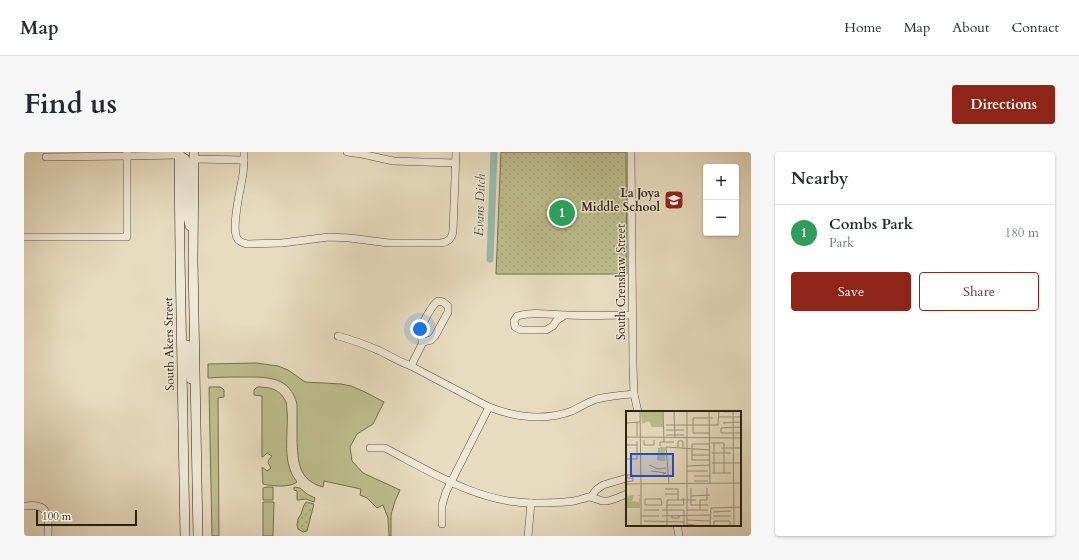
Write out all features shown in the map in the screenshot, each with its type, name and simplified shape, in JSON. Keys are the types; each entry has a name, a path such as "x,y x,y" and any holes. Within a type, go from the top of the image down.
{"main road":[{"path":"182,153 190,157 194,156"},
{"path":"182,153 186,165 187,212 194,238"},
{"name":"South Akers Street","path":"182,153 181,315 185,536"},
{"name":"South Akers Street","path":"194,156 195,383 198,536"},
{"path":"181,315 187,342 188,374 195,383"}],"street":[{"path":"347,152 393,161 455,164"},
{"path":"194,156 244,156 236,218 236,235 239,241 246,244 289,242 336,237 389,243 441,243 450,239 453,231 456,152"},
{"name":"South Crenshaw Street","path":"632,152 632,314 634,394 638,411"},
{"path":"46,157 182,153"},
{"path":"24,237 126,237 127,154"},
{"path":"411,366 423,342 431,340 435,336 448,312 448,306 443,302 438,301 434,304 421,330 420,335 423,342"},
{"path":"565,315 546,330 521,330 515,327 514,321 517,316 522,314 632,314"},
{"path":"338,336 360,343 411,366 489,407 503,412 527,417 548,416 570,411 596,400 619,395 634,394"},
{"path":"442,524 442,506 451,482 489,407"},
{"path":"370,448 385,448 468,490 489,497 511,501 531,503 576,501 591,497 603,501 626,494"},
{"path":"591,497 596,490 603,485 626,478"},
{"path":"528,536 531,503"},
{"path":"24,506 37,506 46,510 48,518 48,536"},
{"path":"677,526 679,536"}],"green space":[{"path":"501,152 626,152 627,274 496,274"},
{"path":"256,363 278,366 288,370 305,382 351,386 384,402 373,424 357,434 350,447 352,461 363,473 400,490 391,515 391,536 389,536 388,518 383,505 377,508 367,498 360,495 361,489 324,481 323,487 315,484 304,475 298,455 297,404 294,395 289,388 277,380 262,377 208,378 208,364"},
{"path":"209,387 220,387 224,390 224,397 218,398 219,536 212,536"},
{"path":"257,387 278,392 286,402 287,454 288,464 297,482 294,484 280,486 263,484 262,467 267,471 271,468 268,462 272,456 267,453 262,457 262,396 254,395 254,390"},
{"path":"273,487 273,500 263,500 263,488"},
{"path":"294,487 300,488 315,498 314,502 306,499 297,500 297,491 294,490"},
{"path":"263,502 274,502 273,536 263,536"},
{"path":"306,502 314,504 307,531 303,532 298,529 297,525 298,519"}],"waterway":[{"name":"Evans Ditch","path":"490,259 494,152"}],"place":[{"name":"La Joya Middle School","path":"674,200"},
{"name":"Combs Park","path":"562,213"}]}
